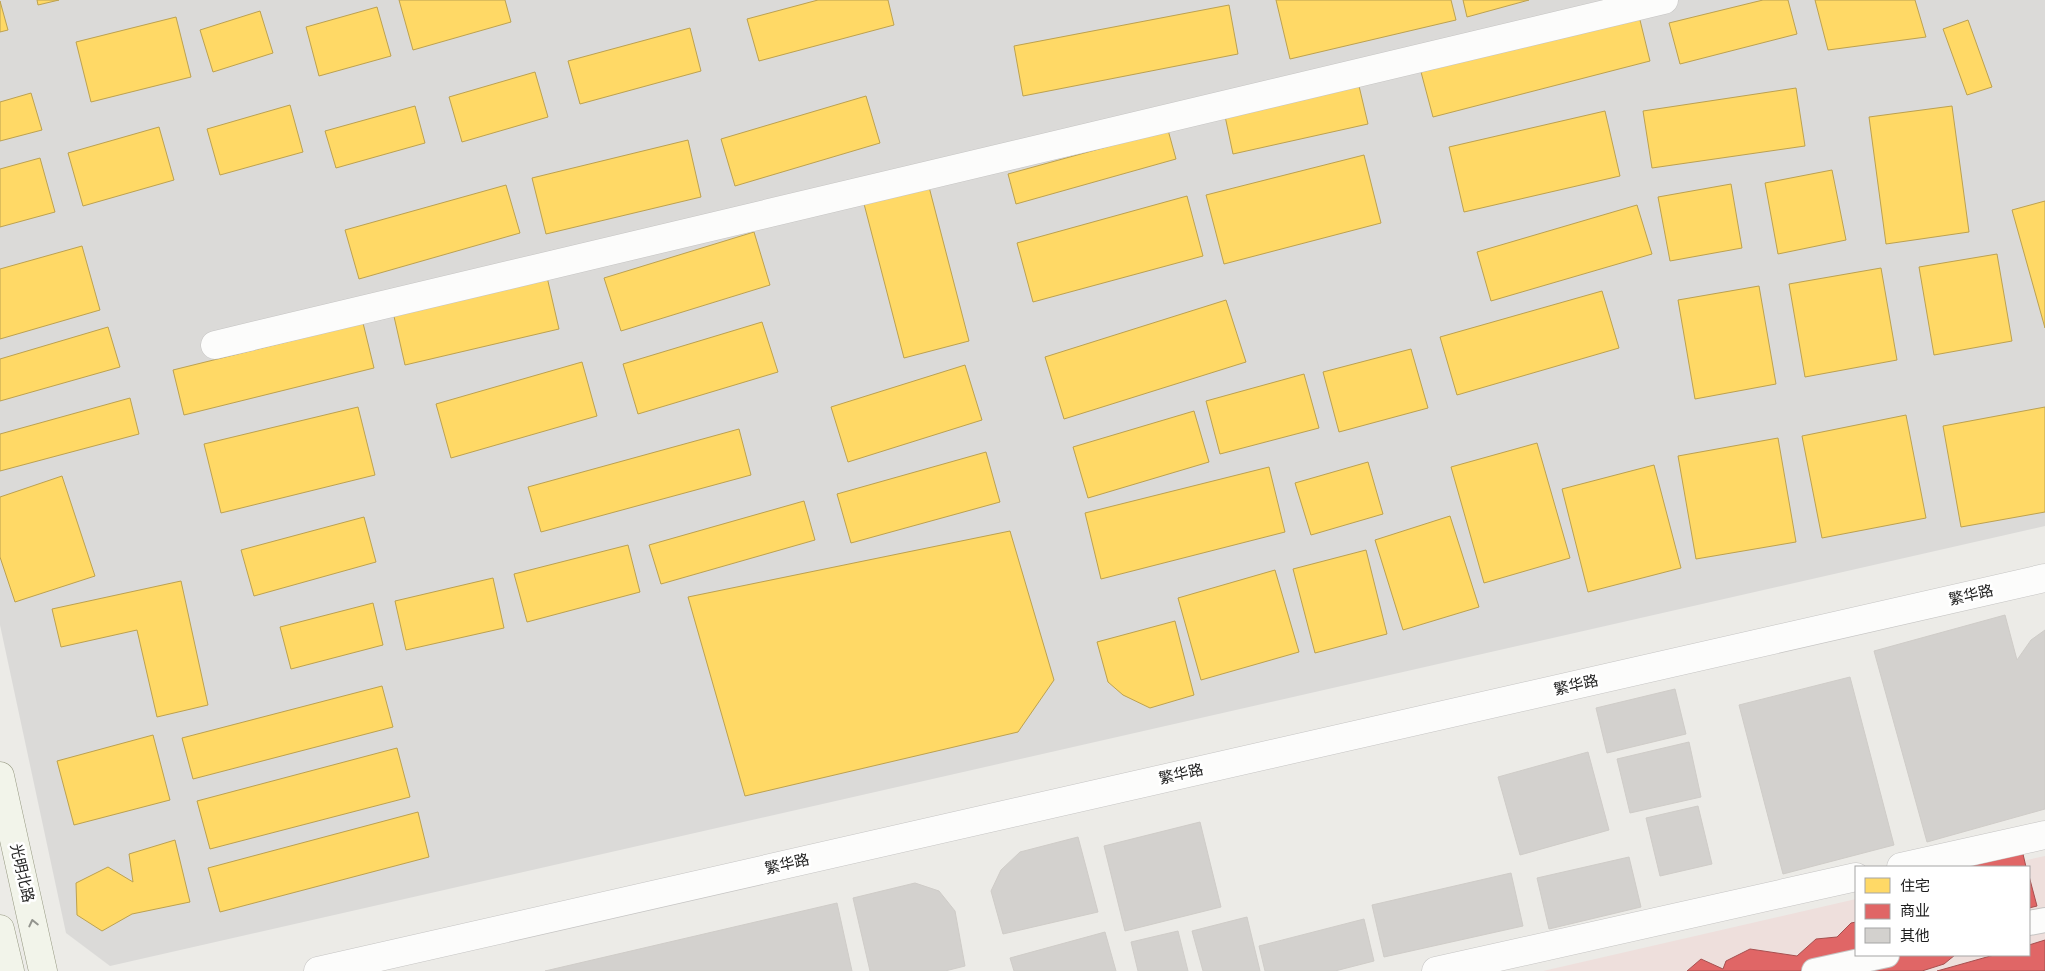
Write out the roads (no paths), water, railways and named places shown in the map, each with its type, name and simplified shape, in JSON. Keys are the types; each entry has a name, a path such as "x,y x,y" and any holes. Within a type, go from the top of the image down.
{"main road":[{"name":"光明北路","path":"0,776 44,971"},
{"path":"0,929 10,971"}],"street":[{"path":"215,345 1664,0"},
{"name":"繁华路","path":"318,971 2045,578"},
{"path":"1906,866 2045,835"},
{"path":"1436,971 1855,877"},
{"path":"2030,923 2045,920"},
{"path":"1814,971 1882,956"}]}
